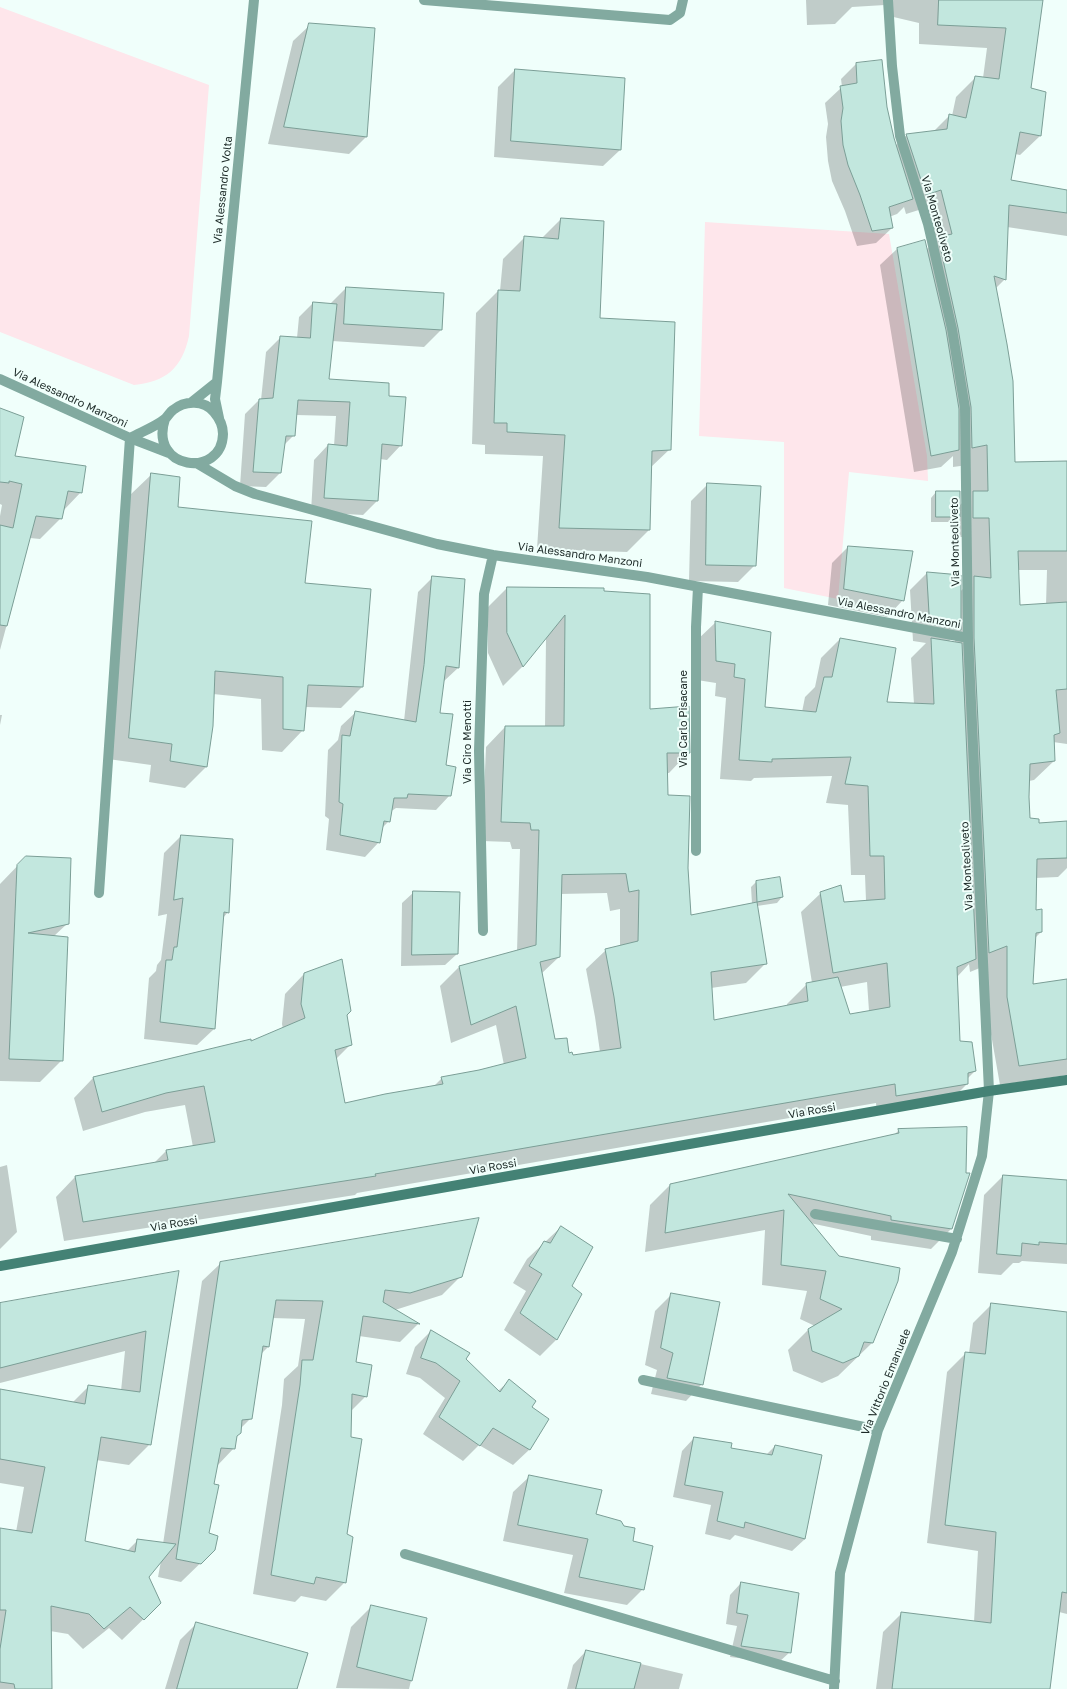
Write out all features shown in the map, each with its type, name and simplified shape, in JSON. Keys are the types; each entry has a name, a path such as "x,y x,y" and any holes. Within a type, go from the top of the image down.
{"street":[{"name":"Via Alessandro Volta","path":"219,418 215,399 216,382 254,0"},
{"path":"424,0 670,20 680,13 683,0"},
{"name":"Via Monteoliveto","path":"888,0 892,66 900,136 928,224 952,329 965,408 968,638 989,1091"},
{"name":"Via Alessandro Manzoni","path":"0,379 169,454"},
{"path":"192,402 216,382"},
{"path":"192,402 202,404 212,409 219,418 222,424 223,434 221,445 215,454 208,460 198,464 187,464 177,460 169,454 162,439 162,429 165,419 172,410 181,404 192,402"},
{"name":"Via Alessandro Manzoni","path":"130,438 165,419"},
{"path":"99,893 130,438"},
{"name":"Via Alessandro Manzoni","path":"198,464 235,486 255,494 437,544 493,555 647,577 698,586 968,638"},
{"name":"Via Ciro Menotti","path":"483,931 480,728 484,594 493,555"},
{"name":"Via Carlo Pisacane","path":"696,852 696,627 698,586"},
{"name":"Via Rossi","path":"0,1266 989,1091 1067,1080"},
{"name":"Via Vittorio Emanuele","path":"835,1685 840,1573 878,1430 956,1239 982,1156 989,1091"},
{"path":"815,1214 956,1239"},
{"path":"643,1380 878,1430"},
{"path":"405,1554 835,1685"}],"shaded area":[{"path":"0,7 209,85 189,336 182,357 177,365 164,377 155,381 134,385 0,332"},
{"path":"705,222 889,234 927,456 928,481 849,472 838,599 784,588 784,442 699,436"}],"building":[{"path":"939,0 1043,0 1031,88 1046,92 1041,136 1020,132 1011,180 1067,190 1067,213 1009,205 1006,280 994,276 1013,381 1015,462 1067,461 1067,551 1018,551 1020,605 1067,602 1067,689 1056,690 1060,733 1054,735 1055,761 1030,764 1029,797 1030,818 1039,819 1039,823 1067,821 1067,858 1037,859 1036,910 1042,909 1042,932 1036,933 1033,984 1067,979 1067,1059 1019,1066 1007,997 1007,946 989,953 974,638 974,576 991,578 989,518 973,518 973,491 988,491 987,445 972,448 971,407 958,328 938,237 952,234 941,190 926,195 906,134 947,129 949,114 966,118 975,76 999,79 1006,28 938,25"},
{"path":"309,23 375,28 367,137 284,127"},
{"path":"882,60 887,107 894,138 913,199 889,207 893,228 872,231 848,165 843,145 841,121 843,108 840,86 857,83 856,63"},
{"path":"515,69 625,78 621,150 511,141"},
{"path":"561,218 604,221 600,318 675,322 671,450 652,451 650,530 559,528 565,435 507,432 507,423 494,423 498,290 520,291 524,236 558,239"},
{"path":"925,240 946,330 959,409 959,450 931,456 897,248"},
{"path":"346,287 444,293 442,330 344,324"},
{"path":"313,302 337,304 329,379 389,383 389,396 406,397 402,446 382,444 378,501 324,498 328,444 347,446 350,402 298,400 295,436 286,436 281,473 253,472 259,399 273,398 280,336 310,338"},
{"path":"0,408 24,417 15,456 86,466 82,493 68,491 62,519 36,516 7,626 0,625 0,525 13,528 22,484 9,481 9,483 0,482"},
{"path":"151,473 180,477 178,507 312,521 305,583 371,589 363,687 308,685 304,731 283,729 283,677 215,671 213,726 207,767 170,761 172,744 129,738"},
{"path":"707,483 761,486 756,566 706,565"},
{"path":"936,491 960,491 960,517 936,517"},
{"path":"848,546 913,551 904,601 844,589"},
{"path":"927,572 961,575 961,630 930,624"},
{"path":"432,576 465,579 459,668 446,666 440,713 453,714 446,765 456,767 451,796 408,794 407,798 394,798 390,822 384,821 380,843 340,835 343,804 339,802 342,735 350,736 355,711 416,722 424,665"},
{"path":"507,587 604,588 604,591 650,594 650,709 689,706 690,753 667,753 668,795 690,796 688,868 691,915 757,902 767,964 711,972 714,1020 808,1001 806,983 838,977 850,1014 890,1007 887,963 833,973 820,892 841,885 844,902 885,899 884,856 870,856 868,786 845,784 851,757 772,759 772,762 739,760 745,679 734,677 735,664 716,661 715,621 771,632 765,707 816,712 824,677 832,677 840,638 896,648 887,702 934,704 931,638 962,643 976,959 957,967 960,1041 972,1042 976,1071 968,1073 968,1084 896,1096 895,1084 375,1174 376,1176 83,1222 75,1176 168,1160 166,1150 215,1142 204,1086 166,1093 102,1112 93,1077 251,1039 251,1041 305,1018 301,1004 304,973 342,959 351,1011 347,1015 352,1045 335,1050 345,1103 385,1094 443,1084 441,1077 479,1070 526,1058 516,1006 471,1025 459,966 536,945 539,830 531,830 530,823 501,822 505,726 564,726 565,615 523,667 507,633","holes":["626,874 629,892 639,890 638,941 605,949 614,997 621,1048 573,1055 572,1052 569,1053 567,1038 555,1039 540,962 560,957 562,875"]},
{"path":"181,835 233,839 229,913 224,912 215,1029 160,1022 166,960 172,960 174,947 177,947 183,898 174,900"},
{"path":"26,856 71,858 69,924 28,933 68,937 63,1061 9,1059 17,865"},
{"path":"780,877 783,897 757,902 756,881"},
{"path":"413,891 460,892 458,954 412,955"},
{"path":"967,1127 966,1173 970,1173 952,1229 891,1220 891,1216 788,1194 839,1256 900,1268 898,1281 873,1343 864,1342 859,1356 843,1363 812,1351 808,1329 842,1309 820,1299 826,1271 781,1265 784,1210 665,1233 670,1184 899,1133 898,1129"},
{"path":"1003,1175 1067,1180 1067,1244 1039,1242 1039,1245 1022,1243 1021,1256 997,1254"},
{"path":"479,1218 462,1277 410,1293 385,1290 383,1302 420,1324 363,1316 356,1362 372,1365 367,1397 352,1394 351,1437 362,1439 347,1534 353,1537 346,1583 316,1577 314,1584 271,1575 300,1385 302,1360 313,1360 323,1301 276,1300 269,1347 263,1346 252,1419 242,1420 241,1433 237,1436 235,1449 221,1448 214,1484 219,1485 209,1533 218,1536 215,1550 201,1564 176,1559 220,1262"},
{"path":"561,1226 593,1247 572,1286 582,1294 557,1340 520,1313 542,1274 529,1266 544,1241 550,1243"},
{"path":"179,1271 151,1445 101,1437 85,1541 135,1552 137,1539 176,1544 149,1577 161,1603 144,1620 130,1607 104,1629 89,1614 51,1606 52,1689 15,1689 14,1684 0,1682 0,1649 6,1610 0,1610 0,1528 32,1533 45,1467 0,1459 0,1389 85,1404 88,1385 140,1392 146,1331 0,1368 0,1303"},
{"path":"671,1293 720,1302 703,1385 667,1378 673,1353 661,1348"},
{"path":"991,1303 1067,1312 1067,1593 1062,1592 1050,1689 892,1689 901,1612 991,1623 996,1532 945,1525 965,1352 985,1354"},
{"path":"431,1330 470,1353 466,1359 500,1392 509,1379 536,1401 532,1407 549,1419 530,1450 493,1428 480,1446 439,1417 460,1381 436,1363 421,1358"},
{"path":"694,1437 732,1443 731,1448 772,1455 775,1445 822,1455 805,1539 745,1522 744,1528 717,1521 723,1492 685,1485"},
{"path":"529,1475 602,1490 596,1514 621,1521 624,1526 635,1528 633,1541 653,1546 644,1590 579,1577 588,1539 518,1525"},
{"path":"741,1582 799,1593 791,1653 741,1646 748,1615 737,1613"},
{"path":"371,1605 427,1618 412,1681 357,1667"},
{"path":"196,1622 308,1653 297,1689 177,1689"},
{"path":"586,1650 641,1663 634,1689 576,1689"}]}
